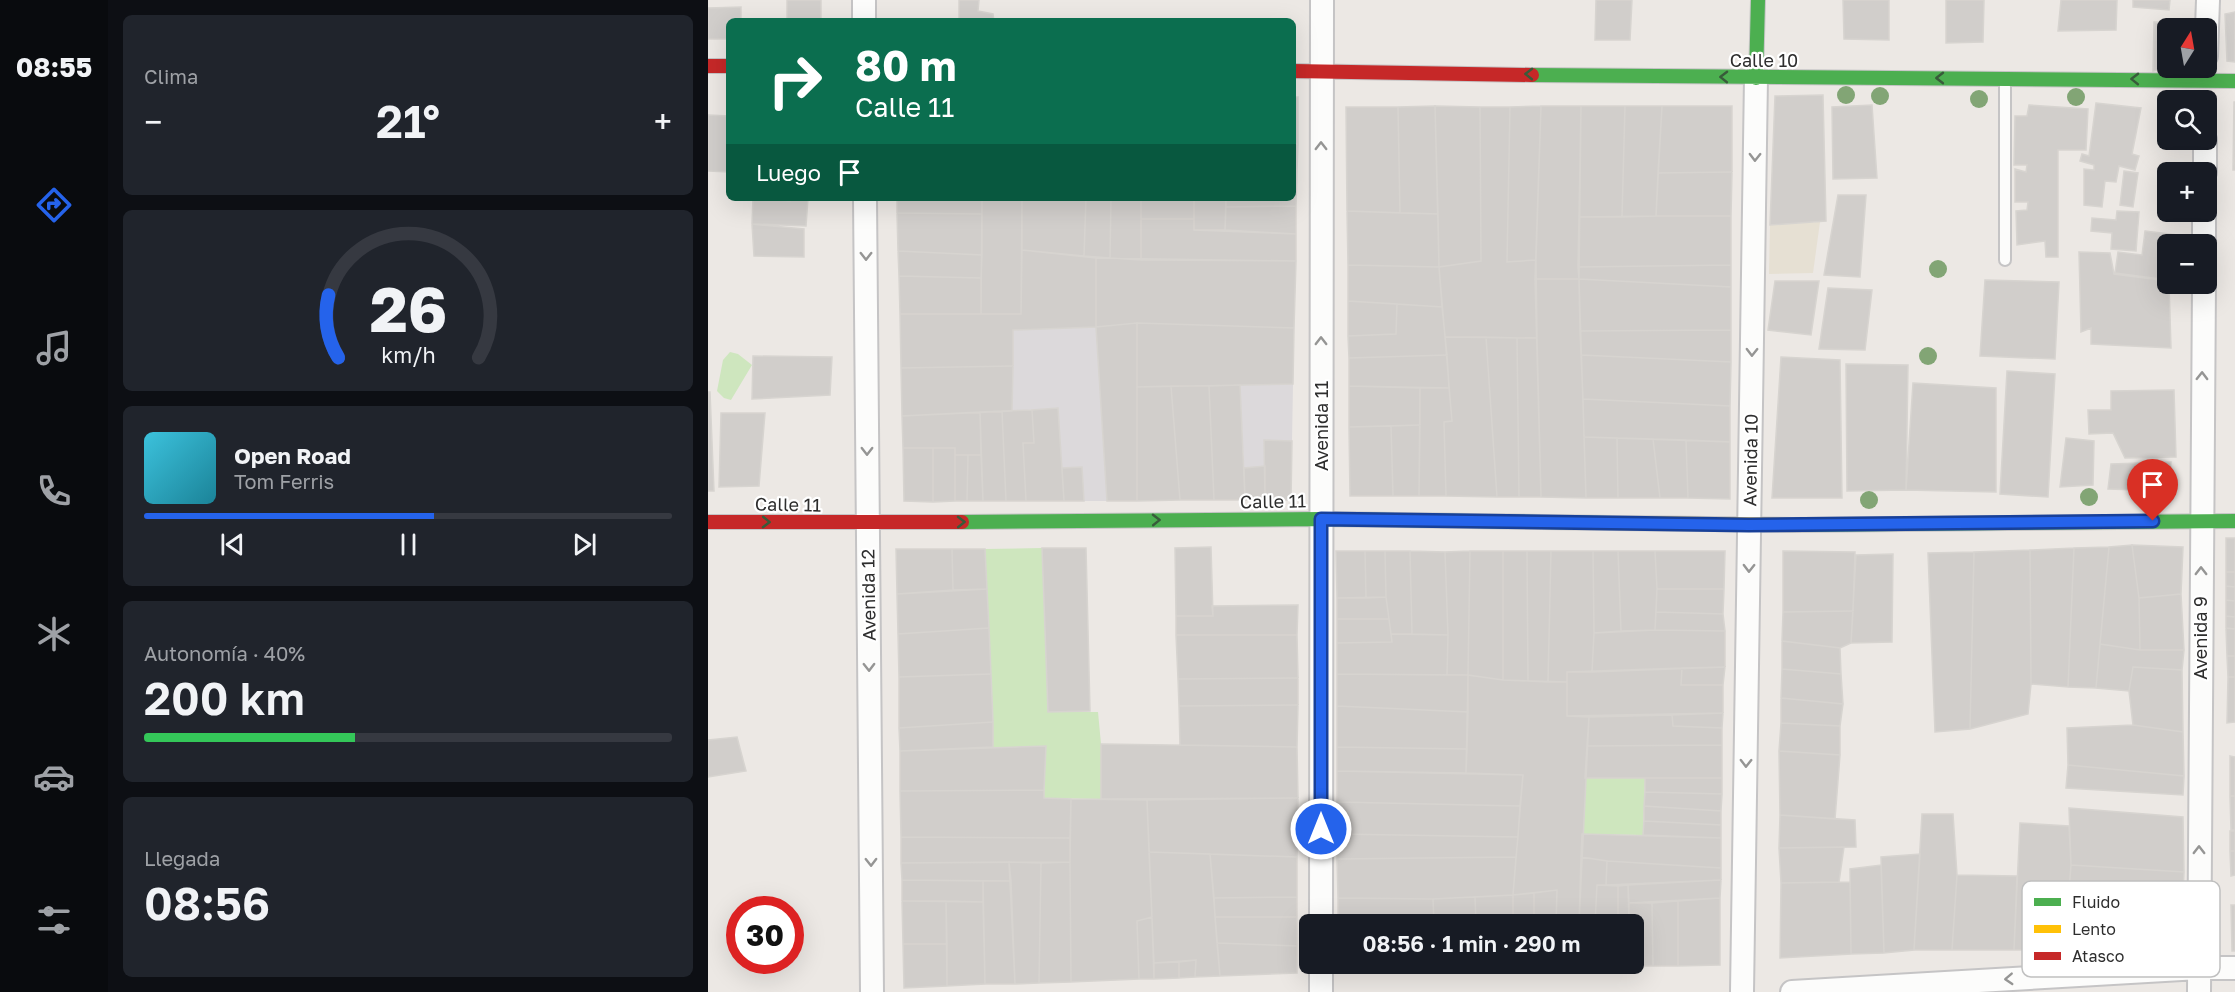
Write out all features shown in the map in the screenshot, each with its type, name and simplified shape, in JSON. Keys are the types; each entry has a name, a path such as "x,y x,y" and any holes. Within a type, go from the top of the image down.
{"street":[{"path":"864,0 864,18"},
{"name":"Avenida 11","path":"1321,914 1322,0"},
{"name":"Avenida 10","path":"1742,992 1758,0"},
{"path":"2207,18 2208,0"},
{"path":"708,66 726,66"},
{"name":"Calle 10","path":"1296,71 1756,78 2005,78 2206,83 2235,81"},
{"name":"Avenida 12","path":"865,201 872,992"},
{"name":"Avenida 9","path":"2199,881 2204,294"},
{"name":"Calle 11","path":"708,522 1321,519 1749,525 2235,521"},
{"path":"1321,974 1321,992"},
{"path":"1792,992 2046,977"}],"lane":[{"path":"2005,78 2005,260"}],"shaded area":[{"path":"1820,222 1813,273 1769,274 1770,225"},
{"path":"1096,327 1107,501 1084,501 1082,468 1062,468 1058,408 1012,411 1013,330"},
{"path":"1293,384 1292,441 1265,440 1265,466 1244,468 1240,385"}],"green space":[{"path":"730,352 738,354 752,365 731,400 724,398 717,391 723,360"},
{"path":"1042,548 1048,712 1098,712 1101,744 1101,799 1044,798 1046,747 993,747 985,549"},
{"path":"1585,778 1645,778 1643,835 1582,834"}],"building":[{"path":"787,0 821,0 821,18 787,18"},
{"path":"959,0 979,0 978,11 993,14 994,18 959,18"},
{"path":"1596,0 1632,0 1630,40 1595,40"},
{"path":"1843,0 1889,0 1889,40 1844,39"},
{"path":"1946,0 1984,0 1983,42 1946,43"},
{"path":"2061,0 2117,0 2116,30 2058,31"},
{"path":"2133,0 2170,0 2169,10 2133,7"},
{"path":"741,7 741,18 726,18 726,39 708,39 708,8"},
{"path":"2235,12 2235,62 2227,61 2225,14"},
{"path":"2154,22 2157,22 2157,70 2153,71"},
{"path":"1823,95 1826,221 1770,225 1775,96"},
{"path":"1296,97 1298,97 1298,144 1296,144"},
{"path":"2234,102 2235,170 2233,170"},
{"path":"2096,103 2141,108 2132,154 2139,156 2135,170 2119,166 2116,182 2105,181 2102,207 2084,205 2084,169 2094,170 2094,165 2080,161 2082,154 2089,156"},
{"path":"1872,105 1877,178 1833,179 1832,107"},
{"path":"2029,105 2088,109 2086,150 2058,150 2058,257 2046,257 2045,241 2017,245 2016,211 2027,210 2028,202 2015,202 2015,169 2026,172 2027,165 2014,165 2015,116 2027,116"},
{"path":"1435,106 1480,107 1481,261 1439,267"},
{"path":"1435,106 1438,214 1400,213 1398,107"},
{"path":"1541,106 1581,106 1579,279 1535,279"},
{"path":"1541,106 1536,260 1507,262 1510,107"},
{"path":"1581,106 1625,106 1622,217 1579,217"},
{"path":"1625,106 1662,106 1656,216 1622,217"},
{"path":"1662,106 1732,106 1732,172 1658,173"},
{"path":"1346,107 1398,107 1400,213 1347,211"},
{"path":"1480,107 1510,107 1507,262 1536,260 1537,338 1445,337 1439,267 1481,261"},
{"path":"708,115 726,116 726,172 708,171"},
{"path":"1296,144 1298,144 1297,170"},
{"path":"1297,170 1296,206 1226,207 1226,201 1296,201"},
{"path":"2124,171 2138,173 2133,207 2120,205"},
{"path":"1732,172 1731,216 1656,216 1658,173"},
{"path":"1838,195 1866,195 1860,277 1824,275"},
{"path":"753,201 808,201 806,226 752,224"},
{"path":"897,201 982,201 982,214 897,213"},
{"path":"982,201 1022,201 1021,314 981,314"},
{"path":"1022,201 1086,201 1084,256 1022,250"},
{"path":"1086,201 1111,201 1110,258 1084,256"},
{"path":"1111,201 1141,201 1141,260 1110,258"},
{"path":"1141,201 1194,201 1194,219 1141,219"},
{"path":"1194,201 1226,201 1225,230 1194,230"},
{"path":"1296,206 1296,234 1225,230 1226,207"},
{"path":"1347,211 1438,214 1439,267 1348,265"},
{"path":"2117,211 2139,212 2136,251 2111,249 2112,233 2091,231 2092,218 2116,220"},
{"path":"897,213 982,214 982,255 898,251"},
{"path":"1731,216 1731,265 1578,267 1579,217"},
{"path":"1141,219 1194,219 1194,230 1296,234 1296,261 1141,260"},
{"path":"752,224 804,229 804,257 754,256"},
{"path":"2145,231 2169,234 2157,234 2157,279 2115,273 2118,252 2142,255"},
{"path":"1022,250 1096,258 1096,327 1013,330 1013,366 901,368 900,314 1021,314"},
{"path":"898,251 982,255 981,278 899,276"},
{"path":"2079,252 2110,253 2114,274 2157,280 2157,294 2169,294 2171,348 2091,344 2091,328 2081,332"},
{"path":"1096,258 1296,261 1294,328 1137,323 1096,327"},
{"path":"1348,265 1439,267 1442,307 1348,301"},
{"path":"1731,265 1731,287 1579,279 1578,267"},
{"path":"899,276 981,278 981,314 900,314"},
{"path":"1535,279 1579,279 1586,498 1541,497"},
{"path":"1579,279 1731,287 1731,330 1580,331"},
{"path":"1985,280 2059,282 2055,359 1980,356"},
{"path":"1775,281 1819,281 1811,335 1768,330"},
{"path":"1828,288 1872,290 1865,350 1819,349"},
{"path":"1348,301 1397,304 1396,334 1348,336"},
{"path":"1397,304 1442,307 1447,355 1349,358 1348,336 1396,334"},
{"path":"1137,323 1137,501 1107,501 1096,327"},
{"path":"1137,323 1294,328 1293,384 1137,387"},
{"path":"1731,330 1731,362 1581,355 1580,331"},
{"path":"1445,337 1486,337 1497,497 1446,496 1444,422 1452,421"},
{"path":"1486,337 1517,338 1519,497 1497,497"},
{"path":"1517,338 1537,338 1541,497 1519,497"},
{"path":"1447,355 1449,388 1349,386 1349,358"},
{"path":"1581,355 1731,362 1730,406 1583,399"},
{"path":"753,356 832,357 830,395 752,399"},
{"path":"1781,357 1840,360 1842,498 1772,498"},
{"path":"1846,364 1908,365 1906,490 1847,491"},
{"path":"1013,366 1012,411 902,416 901,368"},
{"path":"2007,371 2055,374 2048,497 2000,494"},
{"path":"1913,383 1996,388 1996,492 1906,490"},
{"path":"1240,385 1245,500 1214,500 1209,386"},
{"path":"1171,386 1180,500 1137,501 1137,387"},
{"path":"1171,386 1209,386 1214,500 1180,500"},
{"path":"1349,386 1420,388 1420,425 1349,427"},
{"path":"1420,388 1449,388 1452,421 1444,422 1446,496 1419,496"},
{"path":"2174,390 2176,457 2125,458 2113,433 2089,434 2088,410 2111,410 2111,391"},
{"path":"708,392 710,392 714,491 708,491"},
{"path":"1583,399 1730,406 1730,442 1584,437"},
{"path":"1058,408 1064,501 1026,501 1023,443 1034,443 1032,410"},
{"path":"1032,410 1034,443 1023,443 1026,501 1006,501 1002,411"},
{"path":"1002,411 1006,501 983,501 980,412"},
{"path":"980,412 981,455 955,455 955,448 903,448 902,416"},
{"path":"721,413 765,413 759,486 719,487"},
{"path":"1420,425 1419,496 1393,496 1391,426"},
{"path":"1391,426 1393,496 1350,496 1349,427"},
{"path":"1584,437 1617,438 1618,498 1586,498"},
{"path":"1617,438 1653,439 1660,498 1618,498"},
{"path":"2066,438 2094,441 2093,485 2060,487"},
{"path":"1653,439 1686,440 1688,498 1660,498"},
{"path":"1264,440 1292,441 1291,500 1265,500"},
{"path":"1686,440 1730,442 1730,499 1688,498"},
{"path":"903,448 933,448 933,502 904,501"},
{"path":"933,448 955,448 955,501 933,502"},
{"path":"955,455 968,455 967,501 955,501"},
{"path":"968,455 981,455 983,501 967,501"},
{"path":"2171,462 2168,491 2108,489 2111,464"},
{"path":"1265,466 1265,500 1245,500 1244,468"},
{"path":"1082,467 1084,501 1064,501 1062,468"},
{"path":"2226,538 2235,538 2235,572 2226,572"},
{"path":"2132,545 2183,547 2181,594 2139,598"},
{"path":"2132,545 2139,598 2140,650 2100,644 2109,547"},
{"path":"1211,547 1213,616 1176,616 1175,548"},
{"path":"2109,547 2096,688 2068,687 2074,548"},
{"path":"1042,548 1086,548 1090,711 1048,712"},
{"path":"2074,548 2068,687 2031,684 2030,550"},
{"path":"896,549 952,549 953,590 897,594"},
{"path":"952,549 985,549 987,589 953,590"},
{"path":"2030,550 2031,684 2028,714 1970,729 1974,552"},
{"path":"1336,551 1365,551 1366,598 1337,598"},
{"path":"1365,551 1385,551 1386,597 1366,598"},
{"path":"1385,551 1410,551 1412,634 1391,634 1386,597"},
{"path":"1410,551 1445,552 1448,635 1412,634"},
{"path":"1470,551 1503,551 1503,680 1468,675"},
{"path":"1470,551 1468,675 1447,675 1445,552"},
{"path":"1503,551 1527,551 1528,681 1503,680"},
{"path":"1527,551 1551,551 1548,682 1528,681"},
{"path":"1551,551 1593,551 1592,672 1567,672 1567,682 1548,682"},
{"path":"1593,551 1618,551 1621,631 1594,633"},
{"path":"1618,551 1655,551 1657,589 1655,630 1621,631"},
{"path":"1655,551 1725,551 1724,589 1657,589"},
{"path":"1783,551 1855,552 1853,611 1783,612"},
{"path":"1974,552 1970,729 1935,732 1928,553"},
{"path":"1893,554 1892,642 1851,643 1856,555"},
{"path":"2226,572 2235,572 2235,587 2226,586"},
{"path":"2226,586 2235,587 2235,601 2226,600"},
{"path":"987,589 989,628 898,634 897,594"},
{"path":"1657,589 1724,589 1723,614 1656,612"},
{"path":"2181,594 2184,650 2140,650 2139,598"},
{"path":"1386,597 1389,619 1337,619 1337,598"},
{"path":"2226,600 2235,601 2235,617 2226,616"},
{"path":"1298,605 1297,635 1176,635 1176,616 1213,616 1212,606"},
{"path":"1853,611 1851,643 1840,648 1782,641 1783,612"},
{"path":"1656,612 1723,614 1725,631 1655,630"},
{"path":"2226,616 2235,617 2235,629 2226,628"},
{"path":"1337,619 1389,619 1392,642 1337,643"},
{"path":"989,628 991,674 899,677 898,634"},
{"path":"2226,628 2235,629 2235,656 2227,656"},
{"path":"1655,630 1725,631 1725,667 1592,672 1594,633"},
{"path":"1391,634 1448,635 1447,675 1337,674 1337,643 1392,642"},
{"path":"1176,635 1297,635 1298,678 1178,679"},
{"path":"1782,641 1840,648 1841,674 1782,669"},
{"path":"2100,644 2140,650 2184,650 2182,670 2133,667 2129,691 2096,688"},
{"path":"2227,656 2235,656 2235,677 2228,677"},
{"path":"1725,667 1723,685 1681,685 1682,668"},
{"path":"2133,667 2182,670 2183,732 2133,725 2129,691"},
{"path":"1682,668 1681,685 1723,685 1723,713 1567,716 1567,672"},
{"path":"1782,669 1841,674 1843,704 1781,698"},
{"path":"991,674 993,722 899,728 899,677"},
{"path":"1337,674 1468,675 1468,712 1337,706"},
{"path":"1468,675 1503,680 1567,682 1567,716 1589,717 1579,914 1556,914 1557,890 1513,895 1523,775 1466,773"},
{"path":"2228,677 2235,677 2235,722 2227,723"},
{"path":"1298,678 1298,705 1179,706 1178,679"},
{"path":"1781,698 1843,704 1840,726 1781,723"},
{"path":"1298,705 1297,747 1180,745 1179,706"},
{"path":"1337,706 1468,712 1467,749 1337,747"},
{"path":"1723,713 1722,728 1673,726 1672,715"},
{"path":"1672,715 1673,726 1722,728 1722,745 1587,746 1589,717"},
{"path":"993,722 993,747 900,751 899,728"},
{"path":"1781,723 1840,726 1840,755 1779,751"},
{"path":"2133,725 2183,732 2184,776 2068,765 2067,728"},
{"path":"737,737 746,771 708,777 708,740"},
{"path":"1101,744 1297,747 1298,798 1101,799"},
{"path":"1722,745 1722,778 1585,778 1587,746"},
{"path":"1046,746 1044,790 900,791 900,751"},
{"path":"1337,747 1467,749 1466,773 1337,771"},
{"path":"1779,751 1840,755 1835,819 1780,815"},
{"path":"2230,756 2235,757 2235,796 2230,796"},
{"path":"2068,765 2184,776 2183,795 2066,788"},
{"path":"1337,771 1523,775 1520,806 1337,802"},
{"path":"1645,778 1722,778 1722,794 1645,792"},
{"path":"1044,790 1044,798 1071,799 1070,838 901,837 900,791"},
{"path":"1645,792 1722,794 1721,811 1644,806"},
{"path":"2230,796 2235,796 2235,830 2231,830"},
{"path":"1298,798 1297,857 1149,852 1147,800"},
{"path":"1071,799 1147,800 1152,917 1137,921 1139,979 1071,982"},
{"path":"1337,802 1520,806 1518,837 1337,834"},
{"path":"1644,806 1721,811 1721,825 1644,821"},
{"path":"2069,808 2183,817 2184,872 2071,865"},
{"path":"1922,814 1953,814 1957,875 1952,950 1914,950"},
{"path":"1780,815 1855,820 1856,847 1779,848"},
{"path":"1644,821 1721,825 1721,838 1643,835"},
{"path":"2020,823 2069,826 2070,881 2022,881 2022,950 2014,950"},
{"path":"2230,831 2235,831 2235,851 2230,851"},
{"path":"1337,834 1518,837 1516,857 1337,859"},
{"path":"1582,834 1721,838 1721,868 1607,861 1581,857"},
{"path":"901,837 1070,838 1070,862 901,863"},
{"path":"1844,847 1839,882 1781,883 1779,848"},
{"path":"2230,851 2235,851 2235,875 2231,876"},
{"path":"1149,852 1210,854 1220,976 1195,977 1196,960 1154,963"},
{"path":"1210,854 1297,857 1297,897 1214,898"},
{"path":"1920,854 1914,950 1884,953 1881,857"},
{"path":"1516,857 1513,895 1433,899 1338,898 1337,859"},
{"path":"1581,857 1607,861 1606,885 1597,885 1596,914 1579,914"},
{"path":"1607,861 1721,868 1721,880 1606,885"},
{"path":"1009,862 1011,881 902,880 901,863"},
{"path":"1009,862 1041,863 1039,983 1015,984"},
{"path":"1070,862 1071,982 1039,983 1041,863"},
{"path":"1881,865 1884,953 1851,954 1850,869"},
{"path":"2071,865 2184,872 2184,881 2070,881"},
{"path":"1957,875 2017,876 2014,950 1952,950"},
{"path":"902,880 983,881 983,902 902,901"},
{"path":"1721,880 1720,898 1629,903 1628,885"},
{"path":"983,881 1011,881 1015,984 985,984"},
{"path":"1850,882 1851,954 1780,958 1781,883"},
{"path":"1597,885 1618,886 1618,914 1596,914"},
{"path":"1628,885 1629,914 1618,914 1618,886"},
{"path":"1557,890 1556,914 1534,914 1534,893"},
{"path":"1534,893 1534,914 1513,914 1513,895"},
{"path":"1513,895 1513,914 1476,914 1475,897"},
{"path":"1297,897 1297,917 1215,917 1214,898"},
{"path":"1475,897 1476,914 1434,914 1433,899"},
{"path":"1338,898 1433,899 1434,914 1338,914"},
{"path":"1720,898 1720,965 1678,966 1678,901"},
{"path":"902,901 946,901 947,944 903,944"},
{"path":"946,901 983,902 985,984 947,986"},
{"path":"1678,901 1678,966 1653,966 1652,903"},
{"path":"1629,903 1652,903 1653,966 1644,966 1644,914 1629,914"},
{"path":"2231,905 2235,905 2235,951 2232,951"},
{"path":"1152,917 1154,979 1139,979 1137,921"},
{"path":"1215,917 1297,917 1297,946 1217,943"},
{"path":"1217,943 1297,946 1297,973 1220,976"},
{"path":"903,944 947,944 947,986 904,988"},
{"path":"1196,960 1195,977 1179,978 1179,962"},
{"path":"1179,962 1179,978 1154,979 1154,963"}],"traffic: fast":[{"path":"1756,78 1758,0"},
{"path":"1532,75 2235,81"},
{"path":"962,522 1321,519 1612,523"},
{"path":"1792,525 2235,521"}],"traffic: slow":[{"path":"1612,523 1792,525"}],"traffic: jam":[{"path":"708,66 726,66"},
{"path":"1296,71 1532,75"},
{"path":"708,522 962,522"}],"route":[{"path":"1321,829 1321,519 1749,525 2153,521"}]}
